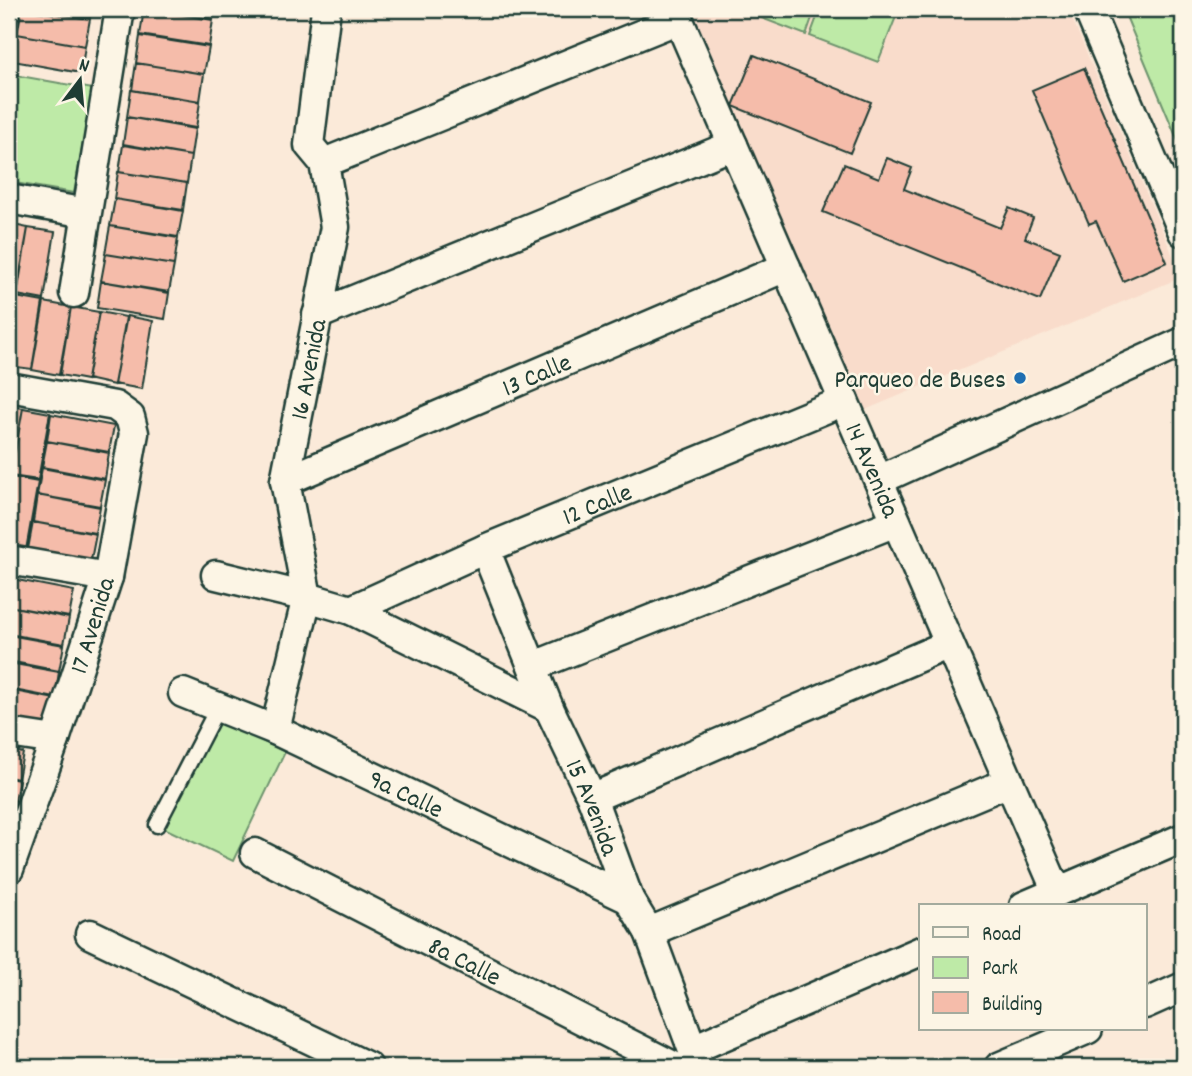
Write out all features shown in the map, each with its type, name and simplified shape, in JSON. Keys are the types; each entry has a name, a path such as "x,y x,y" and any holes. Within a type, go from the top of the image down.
{"street":[{"path":"74,293 120,9"},
{"path":"1088,9 1183,232"},
{"name":"16 Avenida","path":"275,730 307,597 285,481 335,227 324,163 309,145 334,12"},
{"path":"324,163 676,14"},
{"name":"14 Avenida","path":"676,14 1057,892"},
{"path":"317,315 733,145"},
{"path":"9,199 86,213"},
{"name":"13 Calle","path":"285,481 786,267"},
{"path":"878,480 1183,342"},
{"name":"17 Avenida","path":"9,387 107,403 130,417 134,428 108,577 9,869"},
{"name":"12 Calle","path":"351,610 485,549 844,401"},
{"path":"534,666 896,522"},
{"name":"15 Avenida","path":"485,549 549,708 592,798 629,899 649,932 689,1061"},
{"path":"9,560 108,577"},
{"path":"216,575 351,610 549,708"},
{"path":"592,798 950,644"},
{"name":"9a Calle","path":"183,693 275,730 629,899"},
{"path":"9,733 54,740"},
{"path":"649,932 1009,782"},
{"path":"1029,904 1183,838"},
{"name":"8a Calle","path":"255,853 689,1061"},
{"path":"90,934 368,1067"},
{"path":"689,1061 919,952"},
{"path":"1146,1004 1183,987"},
{"path":"999,1067 1086,1030"}],"lane":[{"path":"157,824 218,707"}],"shaded area":[{"path":"680,9 1068,9 1182,277 853,415"}],"green space":[{"path":"738,9 815,9 806,35"},
{"path":"820,9 899,9 878,62 810,36"},
{"path":"1123,9 1183,9 1183,153"},
{"path":"9,74 93,89 74,193 9,182"},
{"path":"216,719 285,752 233,861 164,828"}],"building":[{"path":"9,9 20,9 15,33 9,32"},
{"path":"22,9 90,19 85,46 17,34"},
{"path":"33,9 92,9 90,18"},
{"path":"144,9 213,20 209,46 140,35"},
{"path":"150,9 215,9 213,19"},
{"path":"17,34 85,46 81,73 13,61"},
{"path":"140,36 209,47 204,74 136,63"},
{"path":"754,55 871,102 850,153 733,106"},
{"path":"136,63 204,74 200,101 132,90"},
{"path":"1084,68 1167,262 1123,281 1096,221 1089,224 1032,90"},
{"path":"131,90 200,102 196,128 127,117"},
{"path":"127,117 195,129 191,156 123,144"},
{"path":"123,145 191,156 187,183 119,172"},
{"path":"887,158 912,168 904,189 1000,228 1009,208 1033,218 1025,238 1060,252 1040,300 823,212 844,164 879,178"},
{"path":"118,172 187,183 183,210 114,199"},
{"path":"115,199 183,211 178,237 110,226"},
{"path":"9,224 28,228 16,295 9,294"},
{"path":"110,226 178,238 174,265 105,254"},
{"path":"28,228 55,232 44,300 17,295"},
{"path":"106,254 174,265 169,292 101,281"},
{"path":"101,281 169,293 165,319 97,308"},
{"path":"9,296 16,297 9,338"},
{"path":"16,297 43,302 32,369 9,366 9,341"},
{"path":"44,302 71,307 59,375 32,370"},
{"path":"71,307 99,312 87,380 60,375"},
{"path":"99,312 126,317 114,385 87,379"},
{"path":"127,316 153,321 142,389 114,384"},
{"path":"9,406 23,408 11,476 9,475"},
{"path":"23,408 50,413 38,480 11,476"},
{"path":"51,414 114,426 109,452 47,441"},
{"path":"47,441 109,453 105,479 42,467"},
{"path":"42,468 105,480 100,506 37,495"},
{"path":"11,477 38,482 26,550 9,547"},
{"path":"37,495 100,507 95,533 33,522"},
{"path":"33,522 96,534 91,560 28,549"},
{"path":"12,579 74,591 69,617 9,606"},
{"path":"9,606 69,618 64,644 9,634"},
{"path":"9,635 64,645 59,671 9,661"},
{"path":"9,663 59,672 55,698 9,689"},
{"path":"9,690 55,699 49,726 9,718"},
{"path":"9,750 23,753 18,779 9,777"},
{"path":"9,778 19,780 14,806 9,805"}],"place":[{"name":"Parqueo de Buses","path":"1020,378"}]}
